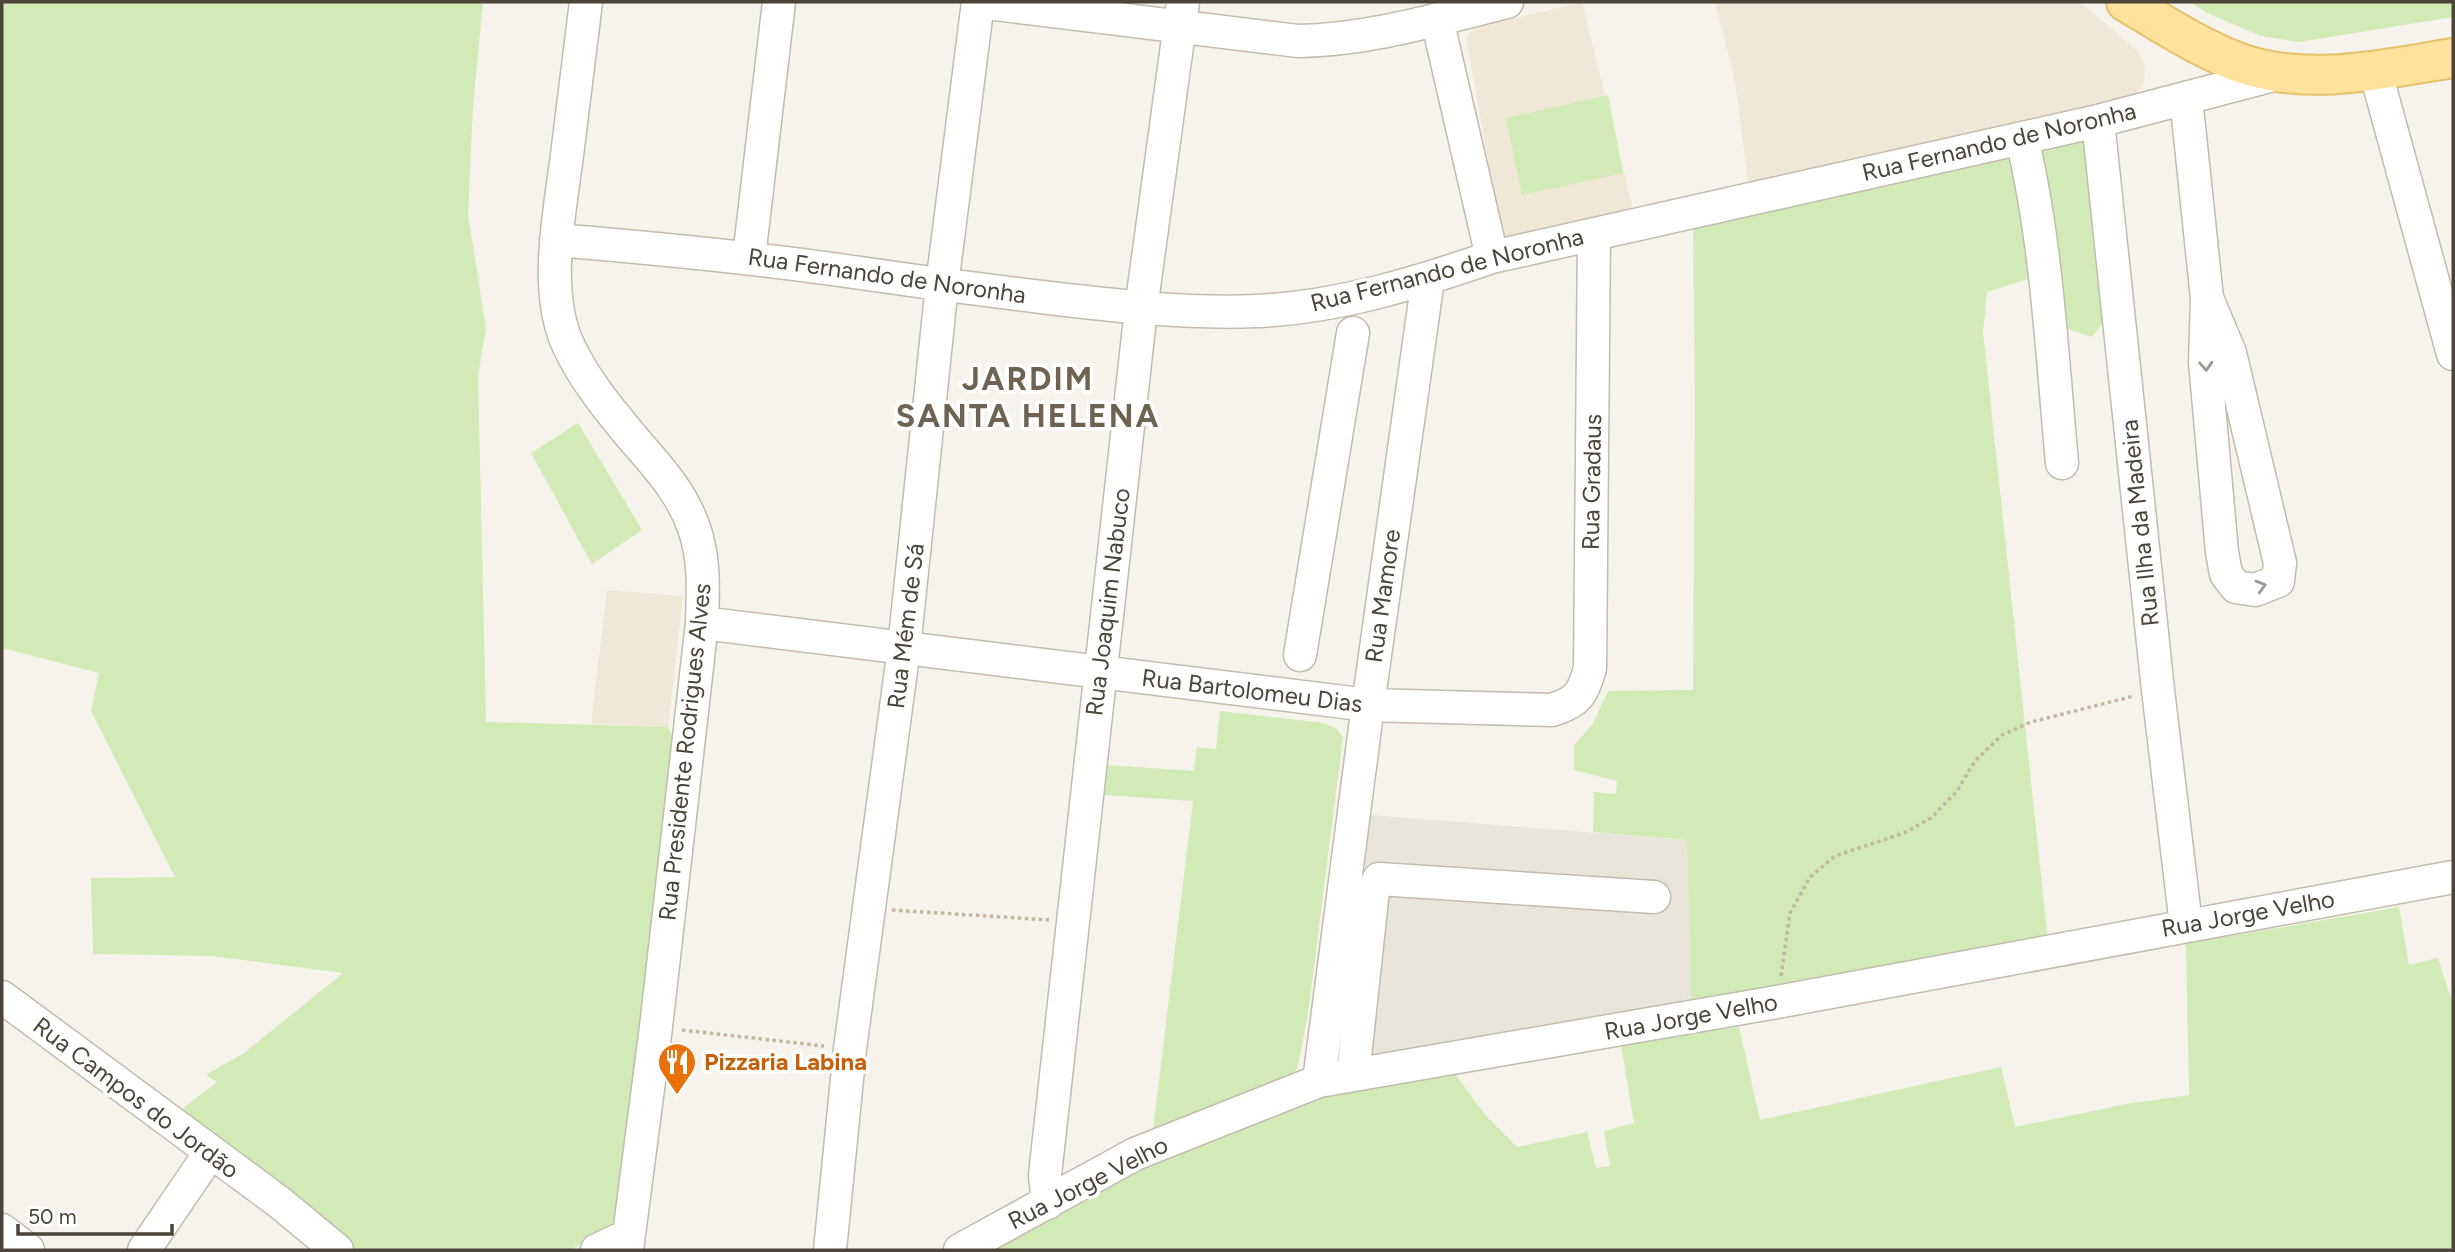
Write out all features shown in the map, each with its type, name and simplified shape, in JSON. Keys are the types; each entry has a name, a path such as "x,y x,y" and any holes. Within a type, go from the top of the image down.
{"main road":[{"path":"2126,2 2199,45 2241,63 2281,73 2328,75 2453,58"}],"street":[{"name":"Rua Presidente Rodrigues Alves","path":"586,2 556,240 559,314 566,339 584,374 617,420 663,471 684,503 704,571 702,623 656,1027 628,1243"},
{"path":"749,257 779,2"},
{"path":"979,2 1182,13 1298,41 1366,36 1507,2"},
{"name":"Rua Mém de Sá","path":"831,1250 850,1049 904,648 942,285 979,2"},
{"name":"Rua Joaquim Nabuco","path":"1048,1203 1045,1175 1099,673 1141,309 1182,13"},
{"path":"1437,19 1492,257"},
{"path":"2375,70 2453,354"},
{"name":"Rua Fernando de Noronha","path":"556,240 749,257 942,285 1141,309 1257,311 1299,307 1428,279 1492,257 2098,121 2281,73"},
{"path":"2186,98 2207,298 2205,362 2222,552 2226,574 2236,587 2255,590 2278,581 2280,563 2230,353 2207,298"},
{"name":"Rua Ilha da Madeira","path":"2098,121 2158,690 2186,925"},
{"path":"2022,138 2032,180 2042,256 2062,463"},
{"name":"Rua Gradaus","path":"1552,710 1568,705 1578,697 1586,685 1590,668 1594,234"},
{"name":"Rua Mamore","path":"1319,1081 1367,705 1428,279"},
{"path":"1300,656 1353,333"},
{"name":"Rua Bartolomeu Dias","path":"702,623 1367,705 1552,710"},
{"name":"Rua Jorge Velho","path":"960,1250 1135,1153 1319,1081 1777,1002 2453,877"},
{"path":"1353,1075 1373,890 1379,879 1654,897"},
{"name":"Rua Campos do Jordão","path":"2,997 279,1202 337,1250"},
{"path":"144,1250 210,1153"},
{"path":"2,1230 28,1250"},
{"path":"597,1250 628,1243"}],"path":[{"path":"1777,1002 1790,913 1810,877 1835,856 1904,833 1931,818 1957,791 1975,761 2002,735 2031,722 2158,690"},
{"path":"869,909 1072,922"},
{"path":"656,1027 850,1049"}],"shaded area":[{"path":"1582,2 1633,209 1502,239 1466,37 1476,28"},
{"path":"1715,2 2080,2 2140,53 2145,66 2144,83 2135,95 2121,103 1749,187 1735,81"},
{"path":"607,590 683,596 668,727 591,724"},
{"path":"1370,815 1687,840 1691,1001 1339,1066"}],"green space":[{"path":"2,2 483,2 473,106 468,215 486,328 478,376 486,722 668,727 675,744 620,1216 615,1224 571,1250 338,1250 168,1120 217,1082 206,1075 244,1053 343,973 212,956 93,954 91,878 175,877 91,711 99,673 2,648"},
{"path":"2190,2 2453,2 2453,17 2299,42 2261,36 2207,13"},
{"path":"1608,95 1623,173 1522,195 1506,118"},
{"path":"2090,137 2106,319 2092,337 2053,324 2059,269 1987,292 1983,332 2048,941 1691,1001 1687,840 1593,832 1594,792 1616,794 1617,781 1574,770 1574,745 1592,725 1608,691 1693,690 1693,227"},
{"path":"578,423 642,530 592,564 531,453"},
{"path":"1220,711 1323,723 1337,729 1343,737 1308,1014 1298,1066 1291,1081 1152,1138 1193,801 1105,795 1108,765 1194,771 1197,747 1216,749"},
{"path":"2399,907 2409,965 2438,958 2453,1005 2453,1250 986,1250 1075,1200 1317,1096 1454,1072 1485,1115 1517,1147 1587,1132 1596,1168 1610,1166 1604,1131 1634,1123 1621,1044 1739,1027 1760,1120 2001,1067 2015,1127 2127,1104 2189,1095 2186,940 2225,937"}],"place":[{"name":"Pizzaria Labina","path":"677,1096"}],"district":[{"name":"JARDIM SANTA HELENA","path":"1028,398"}]}
